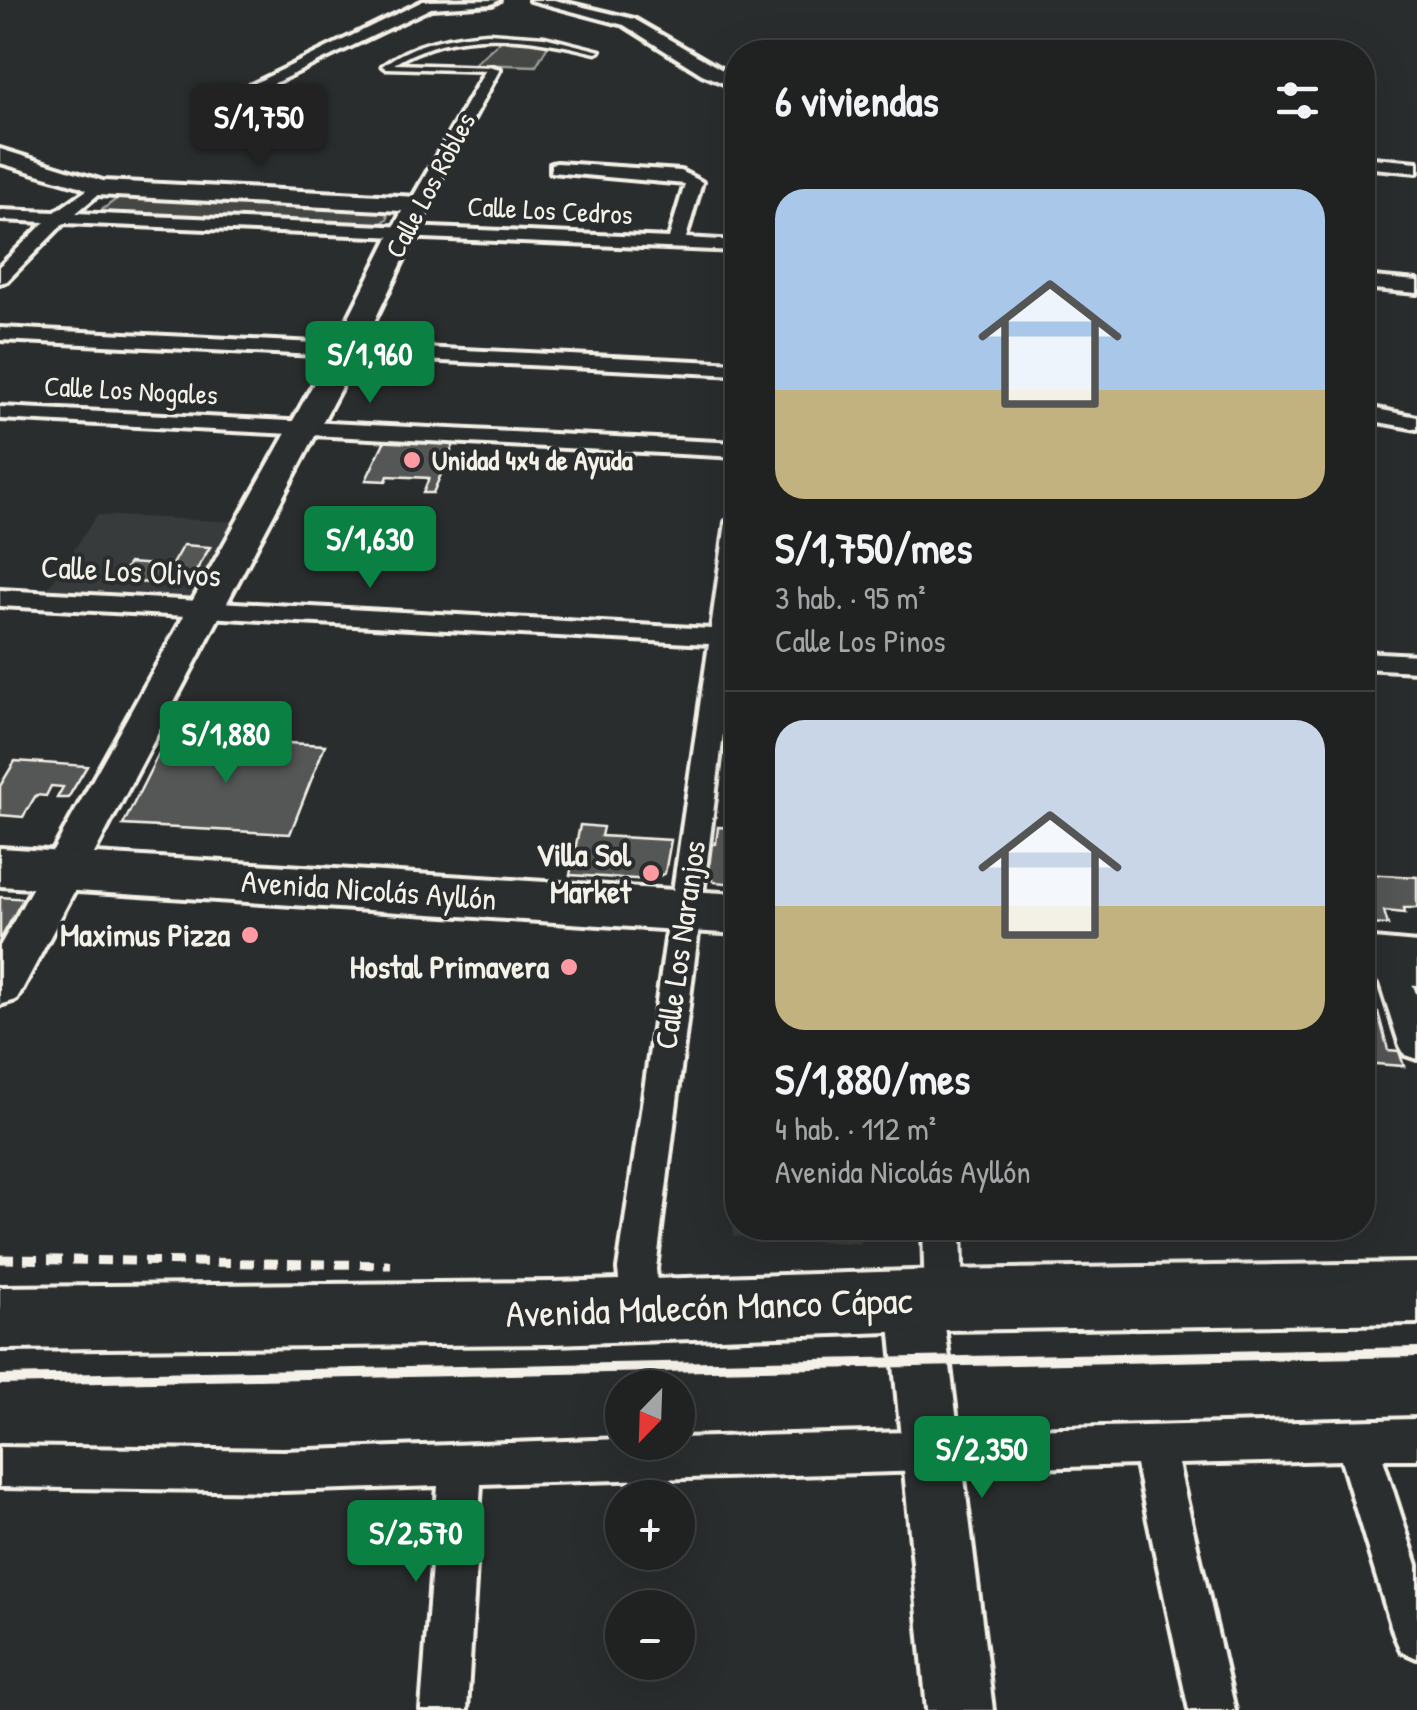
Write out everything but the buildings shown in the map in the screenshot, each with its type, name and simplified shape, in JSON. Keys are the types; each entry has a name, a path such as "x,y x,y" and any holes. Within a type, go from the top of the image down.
{"highway":[{"name":"Avenida Nicolás Ayllón","path":"0,866 725,913"},
{"name":"Avenida Malecón Manco Cápac","path":"0,1318 554,1314 930,1301 1417,1294"}],"street":[{"path":"253,88 428,4 492,0"},
{"path":"537,0 628,22 725,79"},
{"name":"Calle Los Robles","path":"0,988 493,69"},
{"path":"0,156 97,188 411,217"},
{"path":"1375,163 1417,167"},
{"path":"557,168 681,176 694,182 676,243"},
{"path":"0,277 60,217 97,188"},
{"name":"Calle Los Cedros","path":"0,214 411,217 725,245"},
{"path":"1375,283 1417,287"},
{"path":"0,334 725,367"},
{"name":"Calle Los Nogales","path":"0,413 725,449"},
{"path":"1375,415 1417,423"},
{"name":"Calle Los Olivos","path":"0,598 725,638"},
{"path":"1375,661 1417,663"},
{"name":"Calle Los Naranjos","path":"641,1309 637,1268 684,909 725,667"},
{"path":"1390,961 1417,1046"},
{"path":"940,1240 930,1301 931,1449 960,1710"},
{"path":"0,1467 283,1471 931,1449 1417,1439"},
{"path":"1356,1441 1417,1635"},
{"path":"1153,1446 1212,1710"},
{"path":"444,1710 461,1466"}],"lane":[{"path":"493,69 386,66 426,44 492,35 546,37 596,51"}],"path":[{"path":"0,1258 398,1265"}],"shaded area":[{"path":"500,41 550,42 536,66 474,64"},
{"path":"118,198 386,210 388,218 381,224 99,212"},
{"path":"97,515 241,522 200,598 47,590"},
{"path":"797,1240 861,1240 861,1244"}],"railway":[{"path":"0,1380 1417,1352"}],"place":[{"name":"Unidad 4x4 de Ayuda","path":"412,460"},
{"name":"Villa Sol Market","path":"651,873"},
{"name":"Maximus Pizza","path":"250,935"},
{"name":"Hostal Primavera","path":"569,967"}]}
